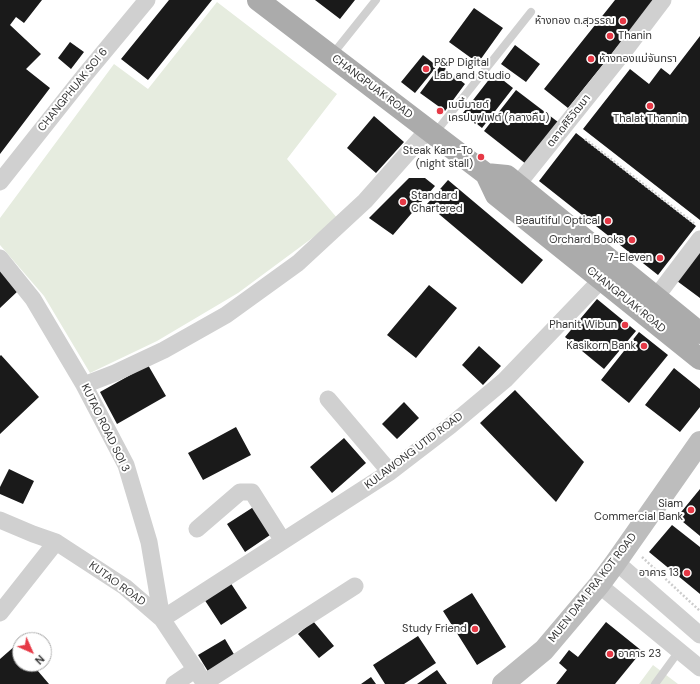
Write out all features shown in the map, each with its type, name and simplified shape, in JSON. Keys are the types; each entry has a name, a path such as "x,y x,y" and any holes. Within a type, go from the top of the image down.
{"main road":[{"name":"CHANGPUAK ROAD","path":"258,0 486,174 496,195 700,359"},
{"name":"CHANGPUAK ROAD","path":"486,174 507,176 518,184 700,333"}],"street":[{"name":"CHANGPHUAK SOI 6","path":"0,182 84,76 147,0"},
{"name":"ตลาดศิริวัฒนา","path":"518,184 619,58 663,0"},
{"path":"84,385 115,373 164,350 226,315 298,264 365,201 431,132"},
{"path":"656,297 700,239"},
{"name":"KUTAO ROAD SOI 3","path":"0,258 32,299 84,385 126,465 149,542 162,618"},
{"name":"KULAWONG UTID ROAD","path":"162,618 390,472 450,426 506,380 601,280"},
{"path":"328,399 390,472"},
{"name":"MUEN DAM PRA KOT ROAD","path":"503,684 544,650 599,585 700,442"},
{"path":"197,529 240,492 252,492 283,541"},
{"name":"KUTAO ROAD","path":"0,520 56,542 125,587 162,618 202,679"},
{"path":"0,613 56,542"},
{"path":"616,562 700,635"},
{"path":"599,585 700,668"},
{"path":"174,684 202,679 355,586"}],"lane":[{"path":"332,56 376,0"},
{"path":"431,132 531,12"},
{"path":"655,684 679,651"}],"path":[{"path":"585,139 700,228"},
{"path":"642,557 700,611"}],"shaded area":[{"path":"217,2 337,94 287,159 338,219 238,293 157,341 90,373 44,296 0,245 0,218 114,64 148,89"},
{"path":"653,665 678,684 639,684"}],"building":[{"path":"0,0 42,0 24,23 16,17 10,25 41,54 26,69 50,88 0,154"},
{"path":"169,0 212,0 148,80 121,59"},
{"path":"315,0 355,0 340,19"},
{"path":"615,0 655,0 568,108 544,89"},
{"path":"474,8 503,28 478,63 449,42"},
{"name":"Thalat Thannin","path":"700,36 700,220 583,129 630,69 649,84 661,68 670,75"},
{"path":"70,42 84,52 71,69 58,58"},
{"path":"515,45 540,64 526,82 501,64"},
{"path":"423,55 437,66 415,93 401,82"},
{"path":"441,65 465,84 445,111 420,93"},
{"path":"494,73 513,88 482,128 463,113"},
{"path":"516,90 558,122 526,164 484,131"},
{"path":"374,116 404,142 376,173 347,148"},
{"path":"576,133 696,226 658,275 539,181"},
{"name":"Standard Chartered","path":"409,178 425,178 435,186 393,235 369,218"},
{"path":"448,180 543,260 522,284 427,204"},
{"path":"700,251 700,298 677,281"},
{"path":"0,270 19,290 0,308"},
{"path":"429,285 457,308 416,358 387,335"},
{"path":"597,299 636,331 604,369 565,337"},
{"path":"639,332 668,355 629,403 601,380"},
{"path":"479,346 501,366 483,385 462,365"},
{"path":"1,355 39,397 0,434 0,356"},
{"path":"148,365 166,396 117,424 100,392"},
{"path":"674,368 700,389 700,407 680,432 645,405"},
{"path":"515,390 584,462 556,502 480,423"},
{"path":"404,402 419,418 397,439 382,424"},
{"path":"236,427 251,455 203,480 188,453"},
{"path":"344,438 366,463 332,493 310,467"},
{"path":"9,469 34,481 23,504 0,494 0,487"},
{"path":"700,489 700,536 677,517"},
{"path":"255,506 273,533 245,552 227,524"},
{"name":"อาคาร 13","path":"672,525 700,547 700,594 649,552"},
{"path":"230,582 247,608 221,625 204,599"},
{"name":"Study Friend","path":"472,593 506,647 477,665 443,611"},
{"path":"313,621 334,646 319,658 298,634"},
{"name":"อาคาร 23","path":"606,622 642,651 615,684 556,684 567,670 559,663 569,650 578,657"},
{"path":"418,636 436,663 404,684 385,684 373,665"},
{"path":"225,639 235,656 209,673 198,655"},
{"path":"12,648 12,672 39,672 49,684 0,684 0,659"},
{"path":"437,670 447,684 417,684"},
{"path":"371,677 376,684 361,684"}],"place":[{"name":"ห้างทอง ต.สุวรรณ","path":"623,21"},
{"name":"Thanin","path":"610,36"},
{"name":"ห้างทองแม่จันทรา","path":"591,59"},
{"name":"P&P Digital Lab and Studio","path":"426,69"},
{"name":"Thalat Thannin","path":"650,106"},
{"name":"เบบี้มายด์ เครปบุฟเฟต์ (กลางคืน)","path":"440,111"},
{"name":"Steak Kam-To (night stall)","path":"481,157"},
{"name":"Standard Chartered","path":"403,202"},
{"name":"Beautiful Optical","path":"608,221"},
{"name":"Orchard Books","path":"632,240"},
{"name":"7-Eleven","path":"660,258"},
{"name":"Phanit Wibun","path":"625,325"},
{"name":"Kasikorn Bank","path":"644,346"},
{"name":"Siam Commercial Bank","path":"691,510"},
{"name":"อาคาร 13","path":"687,573"},
{"name":"Study Friend","path":"475,629"},
{"name":"อาคาร 23","path":"610,654"}]}
